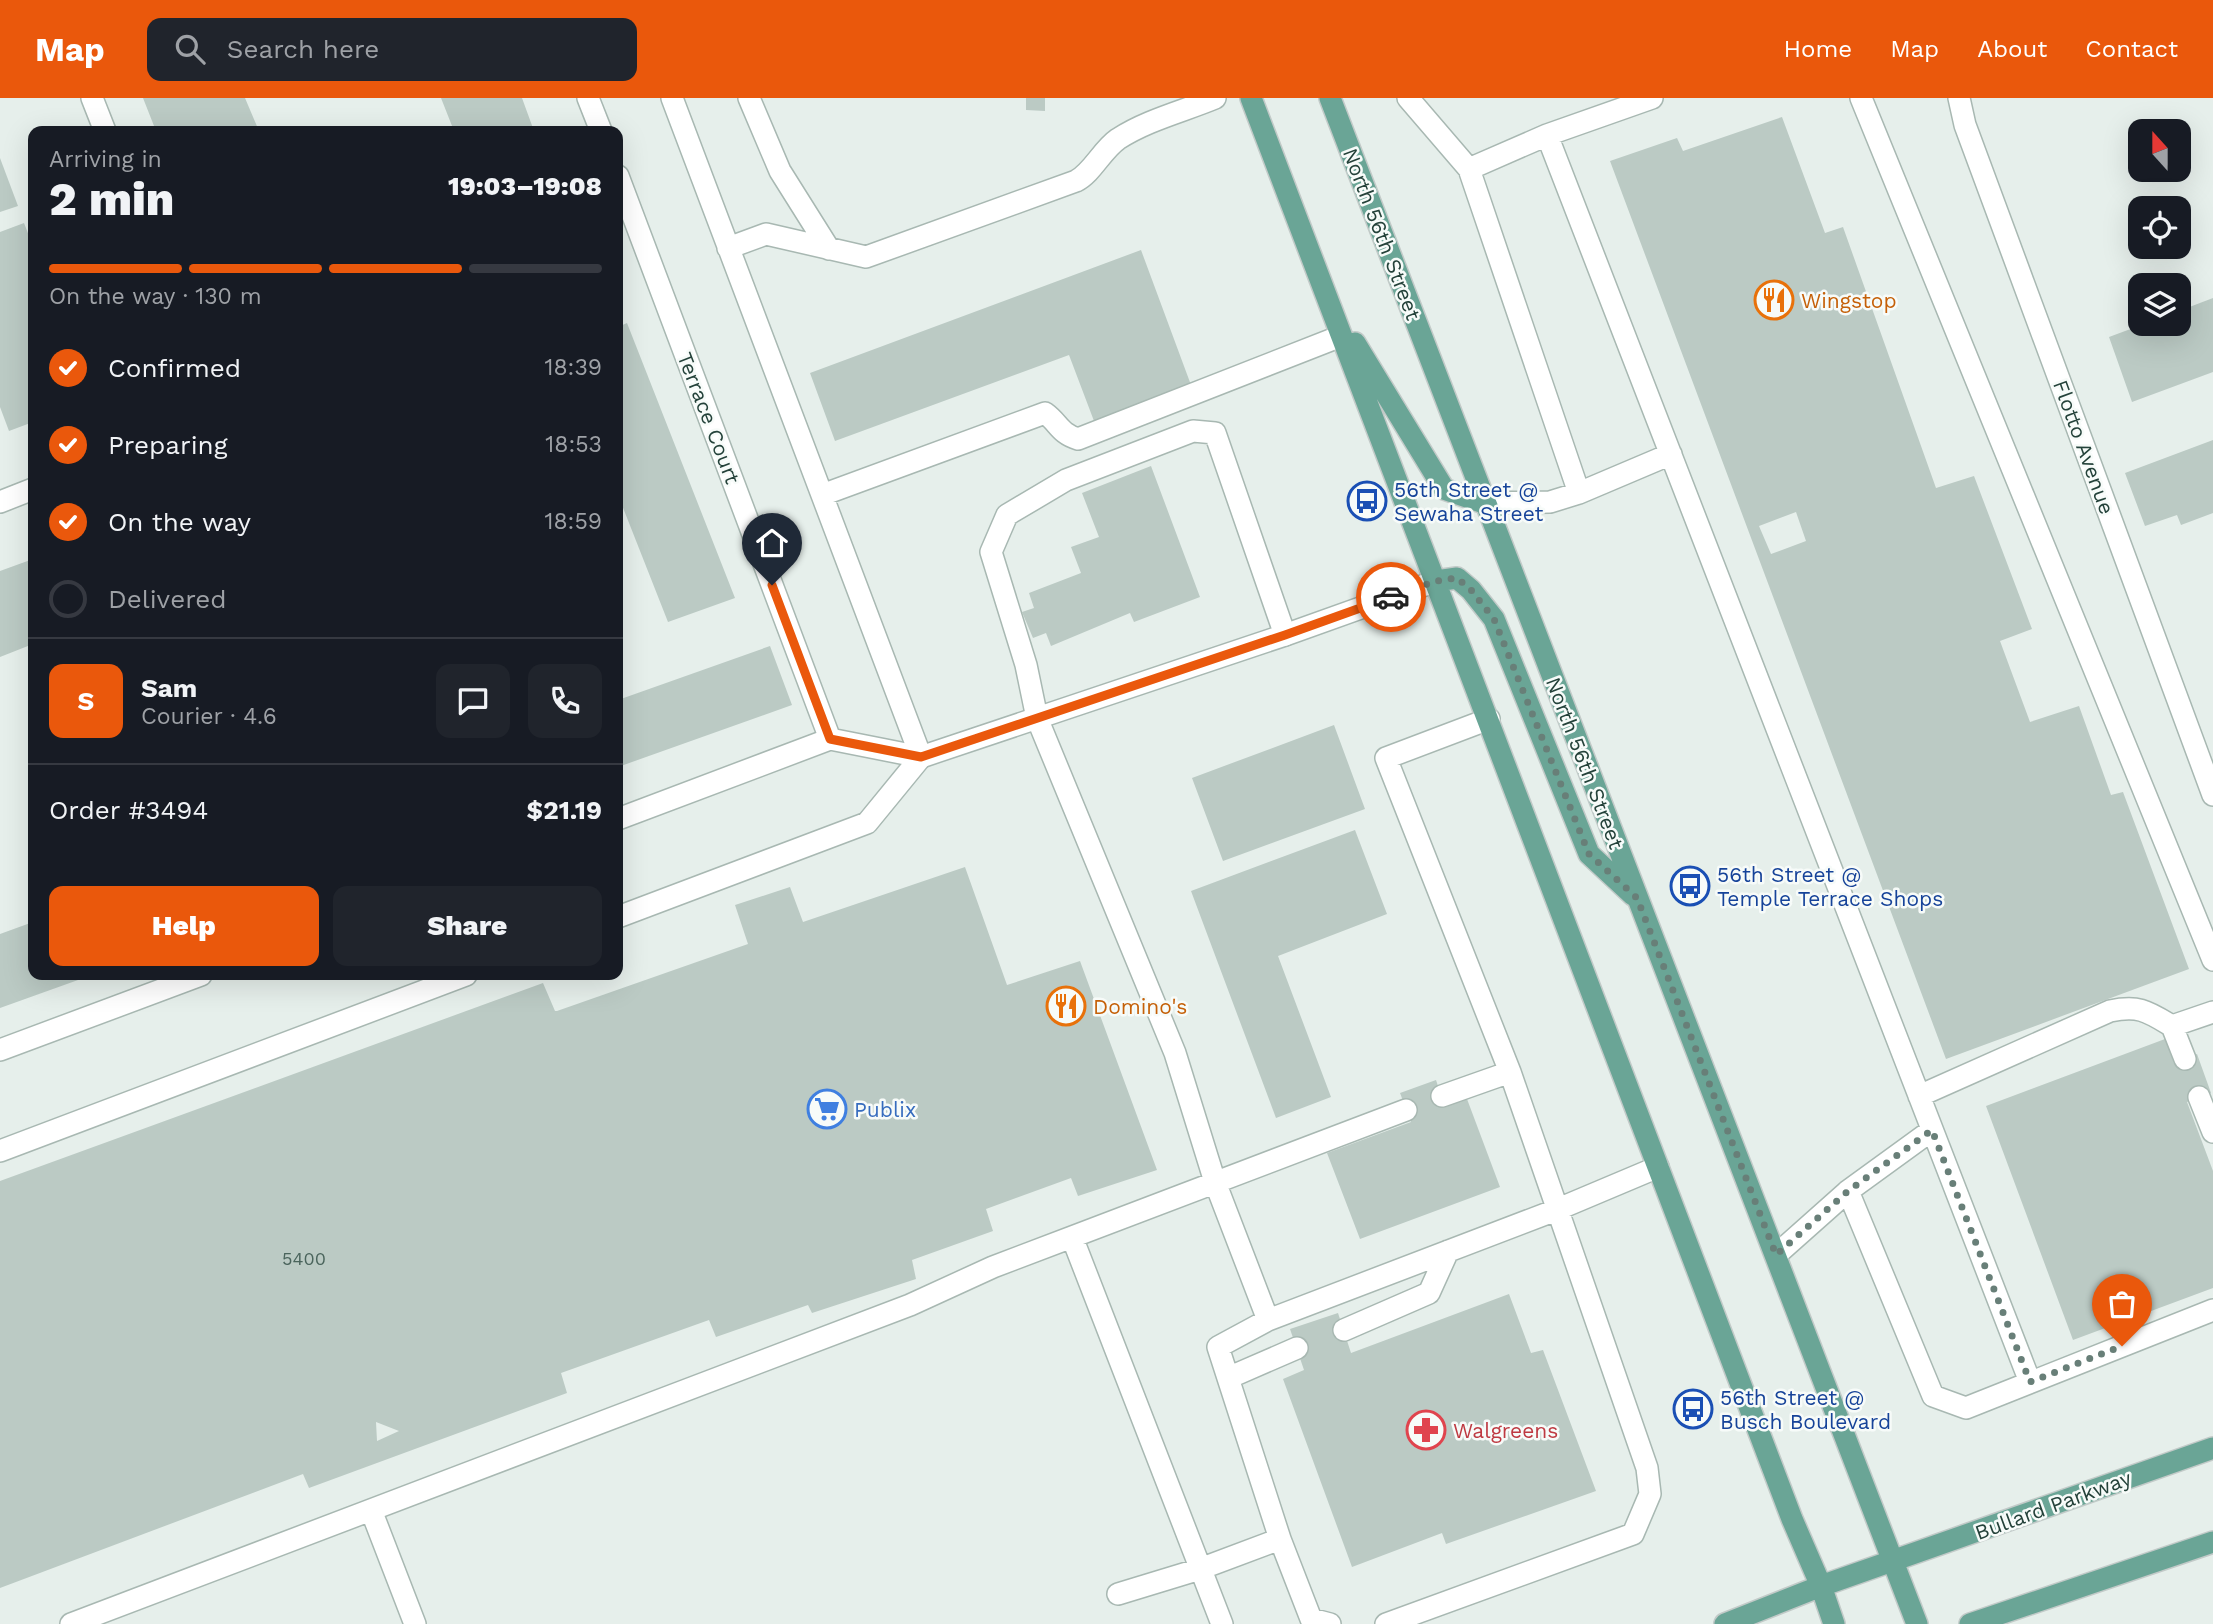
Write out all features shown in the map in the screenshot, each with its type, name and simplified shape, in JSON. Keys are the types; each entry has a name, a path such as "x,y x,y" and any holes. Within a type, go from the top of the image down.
{"main road":[{"path":"1251,98 1834,1624"},
{"name":"North 56th Street","path":"1330,98 1917,1624"},
{"path":"1324,294 1444,489 1484,503"},
{"path":"1436,581 1457,578 1471,590 1494,619 1589,854 1637,898"},
{"name":"Bullard Parkway","path":"1725,1624 1821,1586 2213,1448"},
{"path":"1970,1624 2213,1542"}],"street":[{"path":"92,98 103,126"},
{"path":"588,98 599,126"},
{"path":"671,98 921,757"},
{"path":"749,98 780,171 829,248"},
{"path":"728,248 766,234 866,257 1076,181 1084,177 1111,144 1131,130 1215,98"},
{"path":"1408,98 1469,169 1579,493"},
{"path":"1469,169 1547,135 1652,98"},
{"path":"1861,98 2213,960"},
{"name":"Flotto Avenue","path":"1959,98 1965,125 2213,795"},
{"path":"1547,135 2030,1382"},
{"name":"Terrace Court","path":"623,189 830,739"},
{"path":"822,495 1045,413 1066,435 1078,439 1341,336"},
{"path":"1268,1320 1215,1182 1175,1053 1037,718 1026,665 991,552 1007,515 1066,480 1192,431 1215,433 1285,635"},
{"path":"1484,503 1550,502 1579,493 1671,454"},
{"path":"0,502 28,491"},
{"path":"623,816 830,739 921,757 1285,635 1436,581"},
{"path":"1386,1624 1633,1534 1650,1494 1647,1468 1510,1072 1386,758 1489,719"},
{"path":"623,915 867,823 921,757"},
{"path":"0,1050 188,980"},
{"path":"0,1151 453,980"},
{"path":"1919,1096 2110,1011 2128,1007 2143,1009 2172,1026 2185,1059"},
{"path":"2172,1026 2213,1012"},
{"path":"1442,1096 1510,1072"},
{"path":"2199,1097 2213,1132"},
{"path":"71,1624 910,1305 993,1266 1406,1110"},
{"path":"1776,1255 1848,1191 1932,1130"},
{"path":"1330,1624 1311,1619 1280,1539 1218,1347 1268,1320 1556,1210 1658,1167"},
{"path":"1848,1191 1933,1396 1966,1408 2213,1310"},
{"path":"1073,1237 1222,1624"},
{"path":"1343,1330 1429,1293 1448,1251"},
{"path":"1228,1378 1297,1348"},
{"path":"371,1510 415,1624"},
{"path":"1118,1594 1200,1569 1280,1539"}],"building":[{"path":"143,98 245,98 257,126 154,126"},
{"path":"441,98 522,98 532,126 452,126"},
{"path":"1026,98 1045,98 1045,111 1026,110"},
{"path":"1782,117 1825,233 1843,227 1936,488 1974,476 2032,629 2000,641 2030,722 2079,706 2111,795 2123,792 2189,969 1946,1059 1610,161 1677,138 1683,151","holes":["1796,512 1806,541 1771,554 1759,526"]},
{"path":"0,158 18,206 0,212"},
{"path":"24,223 28,233 28,424 9,431 0,407 0,232"},
{"path":"1141,250 1191,385 1094,421 1069,355 835,441 810,373"},
{"path":"2213,298 2213,372 2132,402 2109,337 2128,330 2128,336 2191,336 2191,306"},
{"path":"627,323 735,598 668,622 623,508 623,325"},
{"path":"2213,440 2213,513 2181,525 2177,515 2145,526 2125,473"},
{"path":"1151,466 1200,597 1134,622 1130,613 1051,646 1046,633 1033,638 1022,612 1034,608 1029,593 1081,573 1071,547 1099,537 1082,493"},
{"path":"28,561 28,646 0,657 0,571"},
{"path":"770,646 792,705 623,765 623,698"},
{"path":"1334,725 1365,809 1223,861 1192,778"},
{"path":"1355,830 1387,914 1278,956 1331,1097 1276,1118 1191,891"},
{"path":"965,867 1007,985 1080,961 1157,1170 1078,1196 1071,1178 986,1209 993,1231 912,1260 916,1279 812,1313 808,1305 716,1337 709,1320 561,1373 567,1393 309,1488 303,1474 0,1588 0,1181 543,983 557,1011 748,944 735,905 790,887 803,922","holes":["376,1422 399,1431 377,1441"]},
{"path":"28,924 28,980 78,980 0,1008 0,934"},
{"path":"2165,1039 2174,1063 2197,1054 2211,1093 2187,1102 2213,1171 2213,1288 2073,1340 1986,1106"},
{"path":"1436,1080 1445,1107 1467,1099 1500,1187 1360,1239 1327,1153 1411,1122 1400,1093"},
{"path":"1509,1294 1531,1353 1543,1350 1596,1491 1446,1544 1442,1533 1352,1567 1283,1379 1304,1370 1290,1329 1338,1313 1351,1353"}],"way so far":[{"path":"1391,597 1436,581 1457,578 1471,590 1494,619 1589,854 1637,898 1776,1255 1848,1191 1932,1130 2030,1382 2122,1346"}],"place":[{"name":"Wingstop","path":"1774,300"},
{"name":"56th Street @ Sewaha Street","path":"1367,501"},
{"name":"56th Street @ Temple Terrace Shops","path":"1690,886"},
{"name":"Domino's","path":"1066,1006"},
{"name":"Publix","path":"827,1109"},
{"name":"56th Street @ Busch Boulevard","path":"1693,1409"},
{"name":"Walgreens","path":"1426,1430"}],"route":[{"path":"772,585 830,739 921,757 1391,597"}]}
